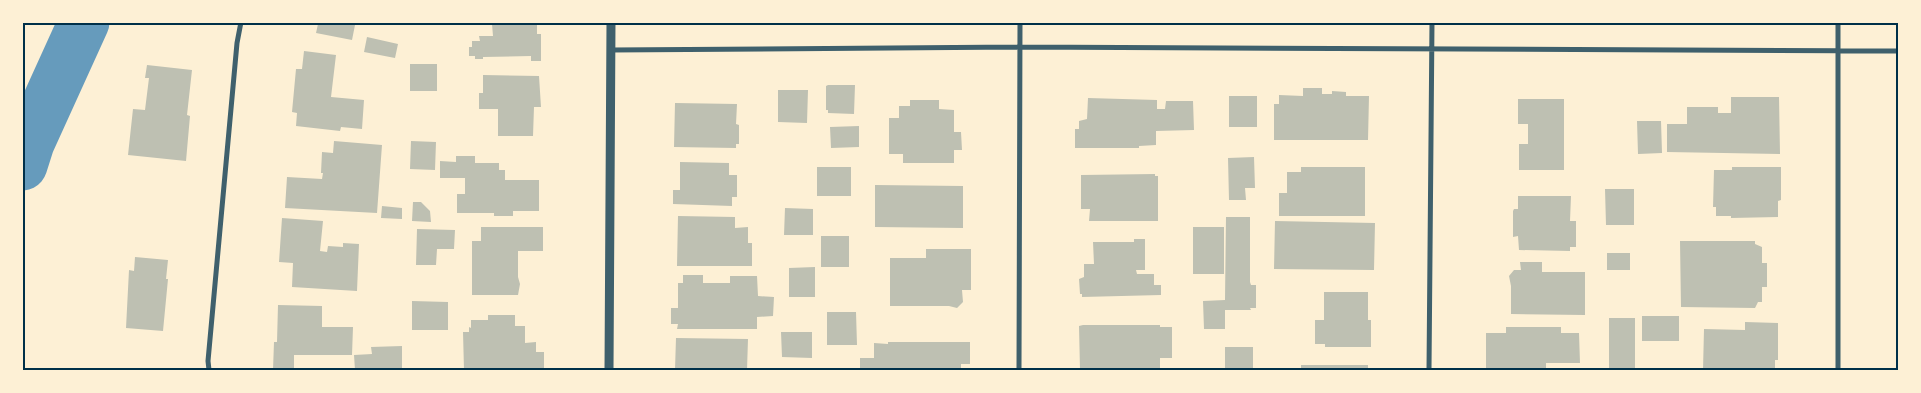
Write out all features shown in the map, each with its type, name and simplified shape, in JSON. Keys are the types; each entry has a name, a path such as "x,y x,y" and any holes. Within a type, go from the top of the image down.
{"street":[{"path":"209,370 208,360 237,42 241,22"},
{"path":"609,370 611,22"},
{"path":"1019,370 1020,22"},
{"path":"1429,370 1432,22"},
{"path":"1838,22 1838,370"},
{"path":"611,50 1020,47 1898,51"}],"building":[{"path":"313,22 341,22 355,25 352,40 316,33 318,24"},
{"path":"500,22 537,22 537,34 541,34 541,61 531,61 531,56 483,57 483,59 475,59 475,56 469,56 469,47 472,47 472,41 480,41 479,36 493,36 492,24"},
{"path":"367,37 398,44 395,58 364,52"},
{"path":"304,51 336,55 331,97 364,100 362,129 341,127 340,131 296,126 297,113 292,112 296,69 302,69"},
{"path":"410,64 437,64 437,91 410,91"},
{"path":"147,65 192,70 187,115 190,116 186,161 128,155 133,109 145,110 149,78 145,78"},
{"path":"483,75 539,76 541,107 534,107 533,136 498,136 498,109 479,109 479,93 483,93"},
{"path":"855,85 854,114 828,113 828,110 826,110 826,86"},
{"path":"1303,88 1322,88 1322,94 1332,94 1332,91 1346,92 1346,96 1369,96 1368,140 1274,140 1274,104 1279,104 1279,95 1303,96"},
{"path":"778,90 808,90 807,123 778,122"},
{"path":"1229,96 1257,96 1257,127 1229,127"},
{"path":"1731,97 1779,97 1780,154 1667,152 1667,124 1687,124 1687,107 1718,107 1718,113 1731,113"},
{"path":"1088,98 1157,100 1157,109 1165,109 1166,101 1193,101 1194,130 1156,131 1156,145 1139,146 1139,148 1075,148 1075,129 1079,129 1079,121 1087,119"},
{"path":"1518,99 1564,99 1564,170 1519,170 1519,144 1528,144 1528,124 1518,124"},
{"path":"910,100 939,100 939,109 954,110 954,132 961,132 962,150 954,150 954,163 903,163 903,154 889,154 889,118 899,118 899,106 910,106"},
{"path":"675,103 737,104 736,124 739,125 739,144 736,144 736,148 674,147"},
{"path":"1637,121 1661,121 1662,153 1638,154"},
{"path":"859,126 859,147 831,148 830,127"},
{"path":"334,141 382,145 377,213 285,208 287,177 322,179 322,152 333,153"},
{"path":"411,141 436,142 435,170 410,169"},
{"path":"456,156 475,156 475,163 499,163 499,170 505,170 505,180 539,180 539,211 513,211 513,216 494,216 494,213 457,213 457,194 465,194 465,178 440,178 440,161 456,162"},
{"path":"1254,157 1255,188 1245,188 1246,200 1229,200 1228,158"},
{"path":"680,162 729,163 729,175 737,175 737,197 732,197 732,206 673,204 673,190 680,190"},
{"path":"817,167 851,167 851,196 817,196"},
{"path":"1301,167 1365,167 1365,216 1279,216 1279,193 1287,193 1287,172 1301,172"},
{"path":"1732,167 1781,167 1781,200 1778,201 1778,217 1731,218 1731,216 1716,216 1716,207 1713,207 1714,170 1732,170"},
{"path":"1155,174 1155,176 1158,176 1158,221 1089,221 1090,209 1081,209 1081,175"},
{"path":"875,185 963,186 963,228 875,227"},
{"path":"1605,189 1634,189 1634,225 1606,225"},
{"path":"1518,196 1571,196 1570,221 1576,221 1576,247 1570,247 1570,251 1519,250 1518,236 1513,237 1513,211 1518,209"},
{"path":"413,202 421,202 430,211 431,222 412,221"},
{"path":"382,206 402,208 402,219 381,218"},
{"path":"785,208 813,209 813,235 784,235"},
{"path":"678,216 735,217 735,228 748,227 748,243 752,243 752,266 677,266"},
{"path":"1226,217 1250,217 1250,282 1251,285 1256,285 1256,308 1250,308 1251,310 1225,310 1225,329 1204,329 1203,301 1225,300"},
{"path":"282,218 323,221 320,251 327,252 328,246 343,247 343,243 359,244 357,291 292,287 293,263 279,262"},
{"path":"1275,221 1375,223 1374,270 1274,269"},
{"path":"481,227 543,227 543,251 518,251 518,277 520,284 518,295 472,295 472,241 481,241"},
{"path":"1193,227 1224,227 1224,274 1193,274"},
{"path":"417,229 455,230 454,249 437,249 436,265 416,265"},
{"path":"821,236 849,236 849,267 821,267"},
{"path":"1134,239 1145,239 1145,270 1136,270 1137,274 1154,274 1154,285 1161,285 1161,295 1082,297 1079,279 1084,277 1084,264 1094,264 1093,242 1134,242"},
{"path":"1680,241 1755,241 1755,244 1762,247 1762,263 1767,263 1767,287 1762,287 1762,302 1758,302 1755,308 1681,307"},
{"path":"926,249 971,249 971,290 962,290 963,302 957,308 949,306 890,306 890,258 926,258"},
{"path":"1607,253 1630,253 1630,270 1607,270"},
{"path":"135,257 168,260 163,331 126,328 129,270 134,271"},
{"path":"1520,262 1542,262 1542,272 1585,272 1585,315 1511,314 1509,276 1514,270 1521,270"},
{"path":"815,267 815,297 789,297 789,268"},
{"path":"683,275 703,275 703,283 730,283 730,276 757,276 758,296 774,297 773,316 757,317 757,329 677,329 678,324 671,324 671,308 678,308 678,283 683,283"},
{"path":"1324,292 1368,292 1368,320 1371,320 1371,347 1325,347 1325,344 1315,344 1315,320 1324,320"},
{"path":"412,301 448,302 448,330 412,330"},
{"path":"278,305 322,306 322,327 353,327 352,355 294,355 294,370 273,370 274,342 277,342"},
{"path":"827,312 856,312 857,345 827,345"},
{"path":"488,315 515,315 515,326 525,326 525,343 536,342 536,352 544,352 544,370 464,370 463,332 469,332 471,320 488,320"},
{"path":"1642,316 1679,316 1679,341 1642,341"},
{"path":"1609,318 1635,318 1635,370 1609,370"},
{"path":"1745,322 1778,323 1778,360 1775,360 1775,370 1703,370 1704,329 1745,330"},
{"path":"1160,325 1160,327 1172,327 1172,358 1160,358 1160,370 1080,370 1079,326"},
{"path":"1506,327 1561,327 1561,333 1579,333 1580,363 1546,363 1546,370 1486,370 1486,333 1506,333"},
{"path":"781,332 812,332 812,358 782,357"},
{"path":"676,338 748,339 747,370 675,370"},
{"path":"888,342 970,342 970,364 961,364 961,370 860,370 860,358 874,358 874,343 888,344"},
{"path":"402,346 402,370 355,370 354,355 372,354 371,347"},
{"path":"1225,347 1253,347 1253,370 1225,370"},
{"path":"1301,365 1368,365 1368,370 1301,370"}],"waterway":[{"path":"22,165 29,143 84,22"}]}
